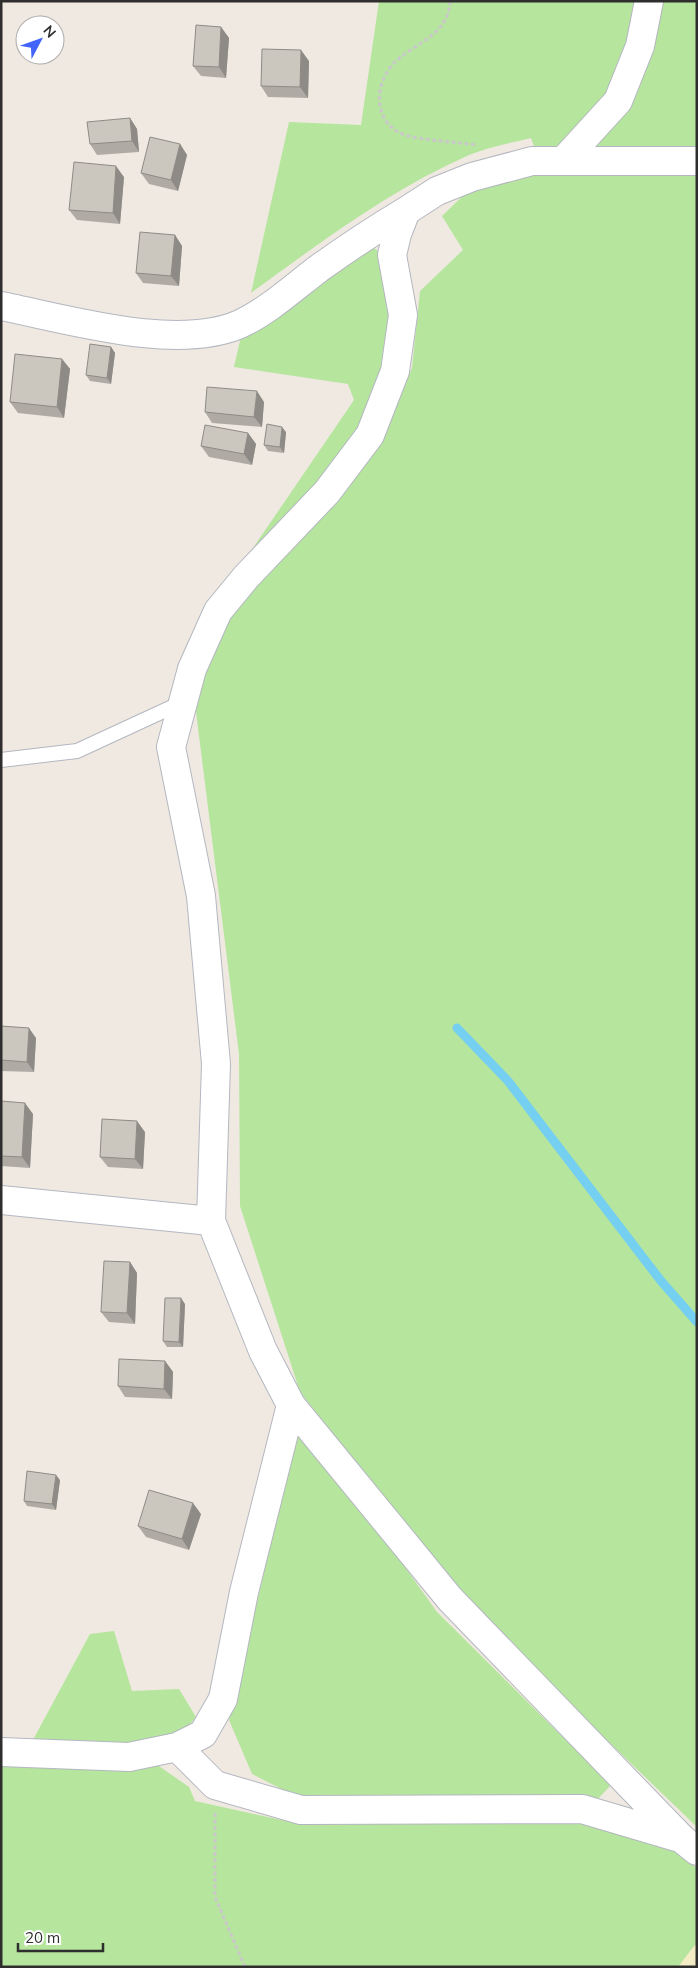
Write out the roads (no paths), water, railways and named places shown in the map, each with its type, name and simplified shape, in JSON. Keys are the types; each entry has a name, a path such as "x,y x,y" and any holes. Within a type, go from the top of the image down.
{"street":[{"path":"565,159 618,101 640,46 649,1"},
{"path":"1,306 124,330 177,335 207,333 240,324 268,306 354,243 437,191 472,177 532,160 697,161"},
{"path":"406,211 396,234 392,255 403,315 395,371 370,435 328,492 246,577 218,611 192,669 171,747 201,896 216,1064 211,1221 263,1351 291,1405 450,1599 689,1845"},
{"path":"1,1200 211,1221"},
{"path":"1,1752 130,1757 177,1747 203,1734 223,1699 244,1592 291,1405"},
{"path":"177,1747 215,1785 301,1810 582,1809 689,1845"}],"lane":[{"path":"1,760 76,751 183,701"}],"waterway":[{"path":"457,1028 508,1081 661,1281 697,1322"}]}
